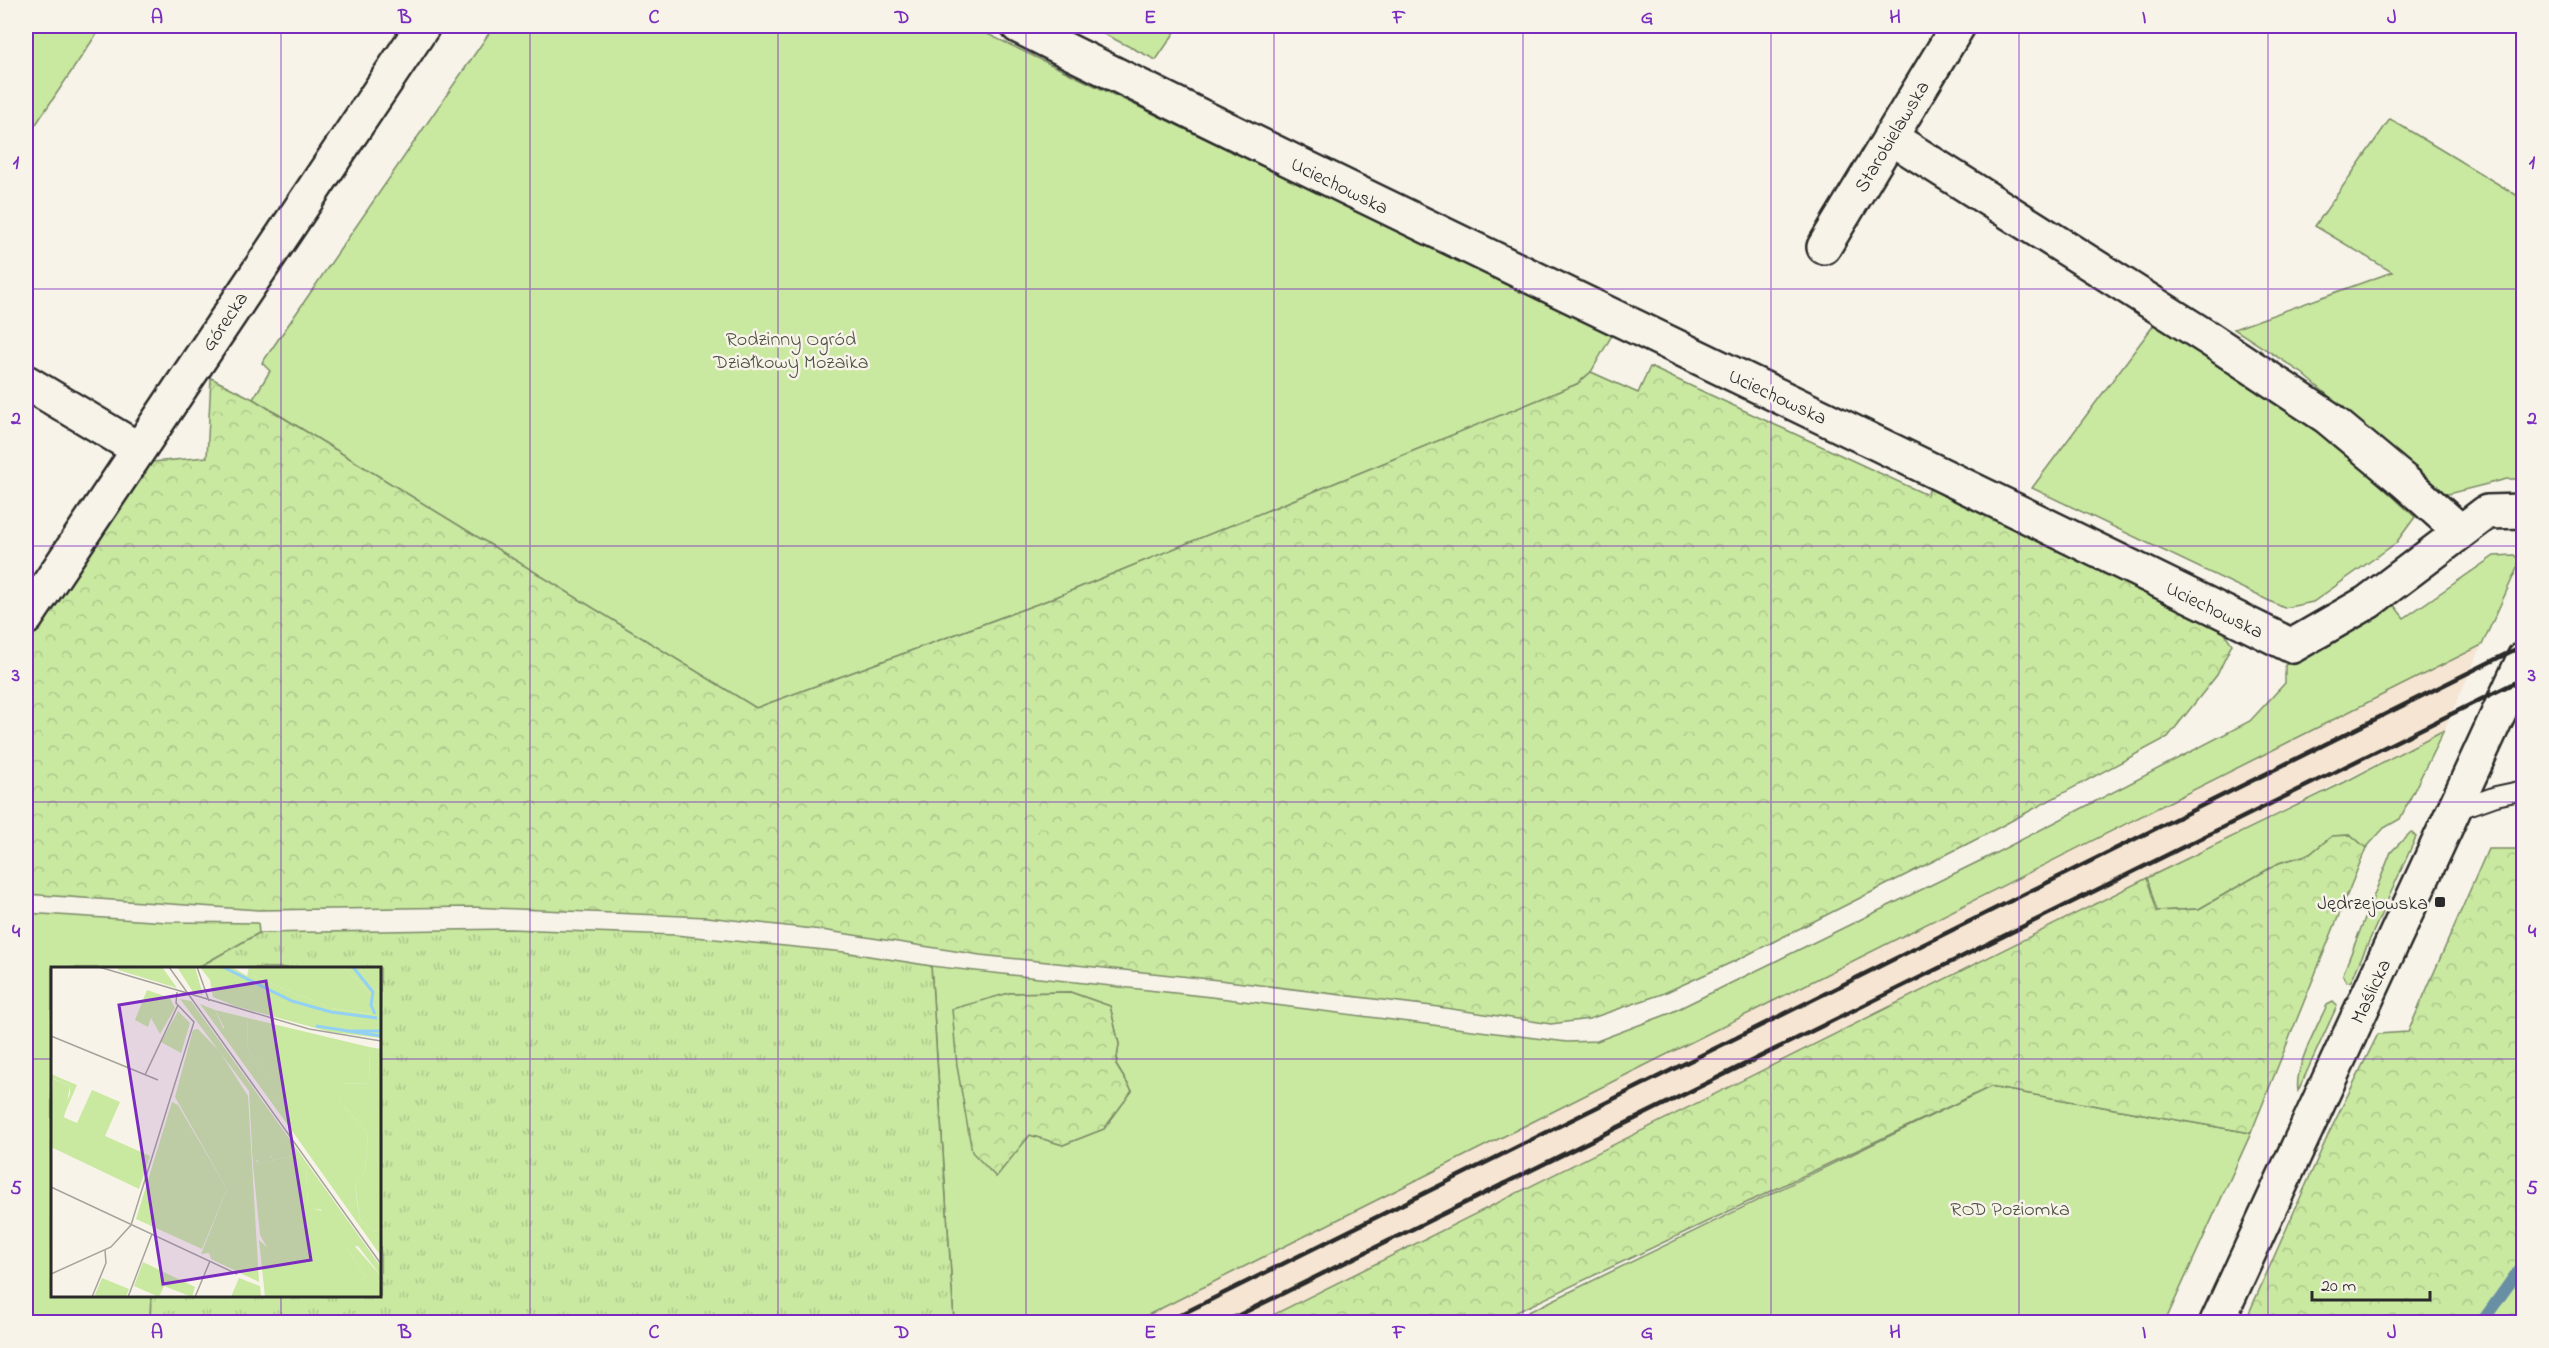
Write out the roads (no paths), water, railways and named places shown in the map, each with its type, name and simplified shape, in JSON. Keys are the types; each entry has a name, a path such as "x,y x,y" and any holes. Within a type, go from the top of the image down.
{"street":[{"name":"Górecka","path":"26,618 423,26"},
{"name":"Uciechowska","path":"1018,26 1246,140 1954,479 2292,646 2368,602 2487,512 2523,511"},
{"name":"Starobielawska","path":"1824,247 1958,26"},
{"path":"1890,137 2208,338 2327,417 2460,531"},
{"path":"26,382 138,449"},
{"name":"Maślicka","path":"2217,1323 2523,658"}],"lane":[{"path":"2453,812 2496,796 2523,790"}],"waterway":[{"path":"2482,1322 2524,1263"}],"railway":[{"path":"1166,1322 2524,645"},
{"path":"1225,1322 2524,678"}],"place":[{"name":"Jędrzejowska","path":"2440,902"}],"park label":[{"name":"Rodzinny Ogród Działkowy Mozaika","path":"791,350"},
{"name":"ROD Poziomka","path":"2010,1208"}]}
